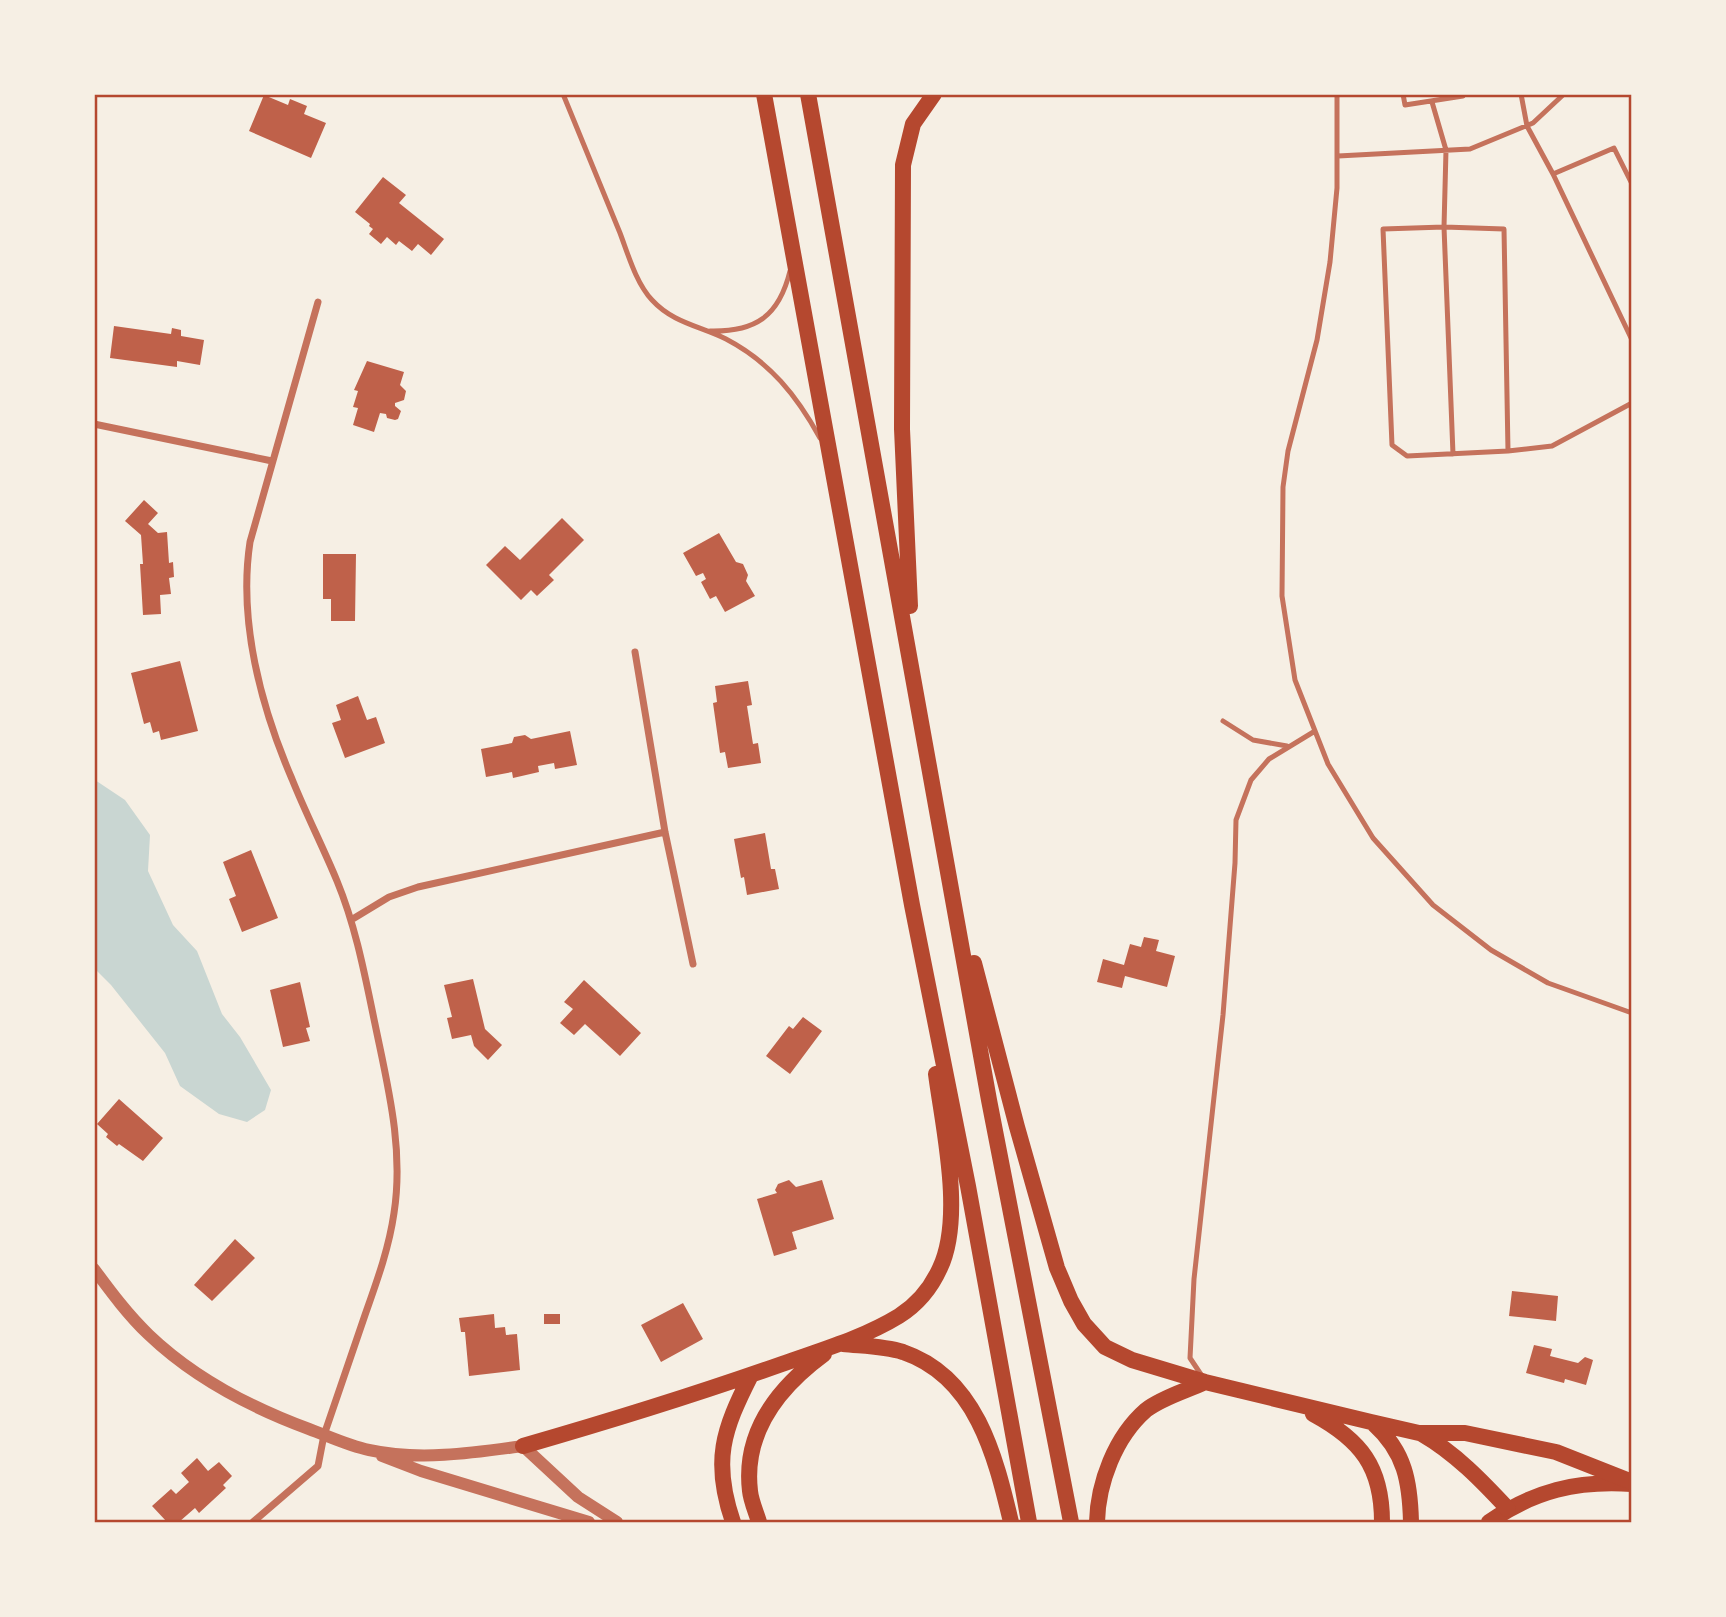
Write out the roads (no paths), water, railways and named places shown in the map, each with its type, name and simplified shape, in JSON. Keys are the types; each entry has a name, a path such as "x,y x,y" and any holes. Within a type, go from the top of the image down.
{"main road":[{"path":"764,94 912,905 968,1186 1029,1522"},
{"path":"808,94 989,1100 1070,1522"},
{"path":"916,686 905,536 902,429 903,165 904,151 913,124 934,94"},
{"path":"943,842 1017,1127 1057,1268 1084,1324 1105,1347 1132,1360 1205,1382 1371,1422 1419,1433 1465,1433 1556,1452 1632,1483"},
{"path":"523,1446 751,1375 839,1344 872,1331 901,1315 923,1297 941,1267 947,1243 950,1175 912,905"},
{"path":"759,1522 750,1492 750,1466 756,1435 778,1396 797,1374 839,1344 901,1352 935,1367 960,1391 987,1438 1011,1522"},
{"path":"733,1522 721,1473 724,1437 732,1412 751,1375"},
{"path":"1097,1522 1103,1481 1113,1454 1129,1431 1146,1411 1166,1398 1205,1382"},
{"path":"1296,1404 1329,1422 1359,1446 1375,1472 1382,1503 1382,1522"},
{"path":"1371,1422 1390,1438 1403,1465 1410,1496 1411,1522"},
{"path":"1419,1433 1439,1444 1461,1462 1508,1509"},
{"path":"1489,1522 1508,1509 1561,1488 1601,1481 1632,1483"}],"street":[{"path":"253,1522 318,1466 324,1435 386,1253 398,1170 396,1129 360,951 338,882 290,777 274,730 250,633 246,601 246,569 250,542 318,302"},
{"path":"94,424 271,461"},
{"path":"635,652 664,832 694,964"},
{"path":"351,920 389,897 418,887 664,832"},
{"path":"94,1269 117,1300 149,1335 187,1366 252,1405 421,1471 589,1522"},
{"path":"369,1450 409,1454 469,1454 523,1446 578,1497 617,1522"}],"lane":[{"path":"563,94 631,259 650,298 676,319 743,348 778,376 807,415 831,459"},
{"path":"1337,94 1338,156 1334,225 1324,302 1283,487 1282,596 1296,680 1328,764 1373,838 1433,905 1492,950 1548,983 1632,1013"},
{"path":"1403,94 1405,105 1463,94"},
{"path":"1521,94 1527,126 1553,174 1632,340"},
{"path":"1338,156 1470,149 1533,123 1564,94"},
{"path":"1432,102 1446,150 1444,227 1453,454"},
{"path":"1553,174 1614,148 1632,184"},
{"path":"1508,451 1504,229 1383,229 1392,445 1407,456 1508,451 1552,446 1632,403"},
{"path":"707,331 744,329 771,313 786,288 793,254"},
{"path":"1223,721 1252,740 1288,746"},
{"path":"1205,1382 1190,1358 1194,1279 1223,1015 1236,863 1236,820 1251,780 1269,759 1315,731"}]}
